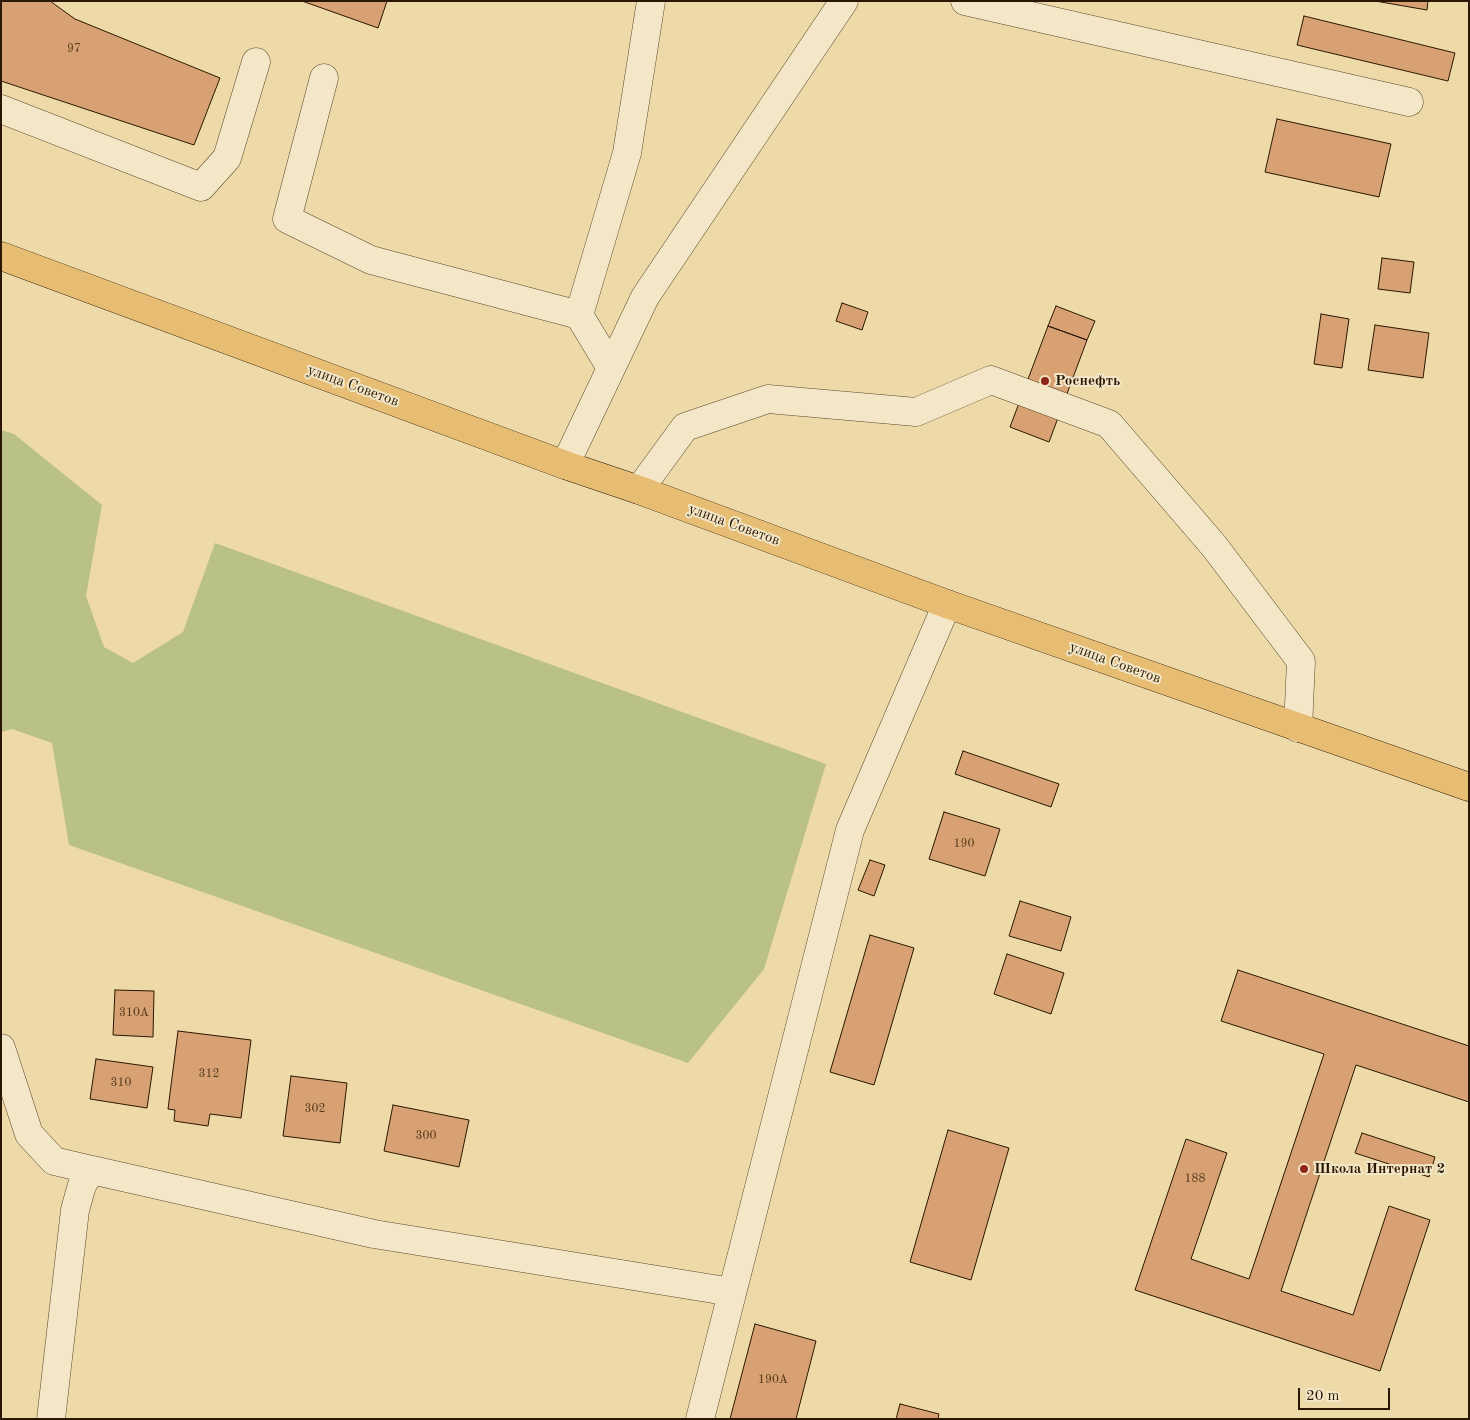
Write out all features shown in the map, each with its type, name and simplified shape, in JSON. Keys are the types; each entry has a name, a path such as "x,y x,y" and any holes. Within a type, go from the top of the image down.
{"main road":[{"name":"улица Советов","path":"1,256 947,604 1469,787"}],"street":[{"path":"579,316 627,153 651,1"},
{"path":"565,465 645,297 844,1"},
{"path":"965,1 1409,102"},
{"path":"1,109 201,187 227,158 256,62"},
{"path":"324,78 287,219 371,260 579,316 612,368"},
{"path":"639,490 685,427 768,399 916,412 991,380 1109,424 1214,546 1302,661 1298,728"},
{"path":"700,1419 850,830 947,604"},
{"path":"1,1048 30,1134 54,1161 374,1234 732,1292"},
{"path":"51,1419 75,1210 82,1185 92,1170"}],"green space":[{"path":"1,430 14,434 102,505 86,596 104,647 133,663 183,632 215,543 826,764 764,969 688,1063 69,845 52,743 12,729 1,732"}],"building":[{"path":"1,1 50,1 75,19 220,78 194,145 1,81"},
{"path":"302,1 387,1 378,28"},
{"path":"1375,1 1428,1 1427,10"},
{"path":"1304,16 1455,53 1448,81 1297,45"},
{"path":"1277,119 1391,144 1379,197 1265,172"},
{"path":"1382,258 1414,262 1410,293 1378,289"},
{"path":"842,303 868,312 862,330 836,321"},
{"path":"1056,306 1095,321 1087,340 1048,326"},
{"path":"1321,314 1349,319 1342,368 1314,364"},
{"path":"1375,325 1429,333 1423,378 1368,370"},
{"path":"1048,326 1087,340 1049,442 1010,427"},
{"path":"963,751 1059,784 1051,807 955,774"},
{"path":"944,812 1000,829 985,876 929,859"},
{"path":"870,860 885,865 874,896 858,890"},
{"path":"1020,901 1071,917 1061,951 1009,936"},
{"path":"870,935 914,948 874,1085 830,1072"},
{"path":"1007,954 1064,973 1051,1014 994,994"},
{"path":"1238,970 1469,1046 1469,1102 1356,1065 1281,1291 1353,1315 1389,1206 1430,1220 1380,1371 1135,1290 1186,1139 1227,1153 1191,1259 1249,1279 1324,1054 1221,1021"},
{"path":"115,990 154,991 153,1037 113,1035"},
{"path":"178,1031 251,1040 241,1118 210,1114 208,1126 174,1121 175,1110 168,1109"},
{"path":"96,1059 153,1067 147,1108 90,1099"},
{"path":"291,1076 347,1083 340,1143 283,1136"},
{"path":"393,1105 469,1120 459,1167 384,1151"},
{"path":"948,1130 1009,1148 971,1280 910,1262"},
{"path":"1362,1133 1435,1157 1429,1177 1355,1153"},
{"path":"755,1324 816,1341 796,1419 730,1419"},
{"path":"900,1404 939,1414 938,1419 896,1419"}],"place":[{"name":"Роснефть","path":"1045,381"},
{"name":"Школа Интернат 2","path":"1304,1169"}]}
